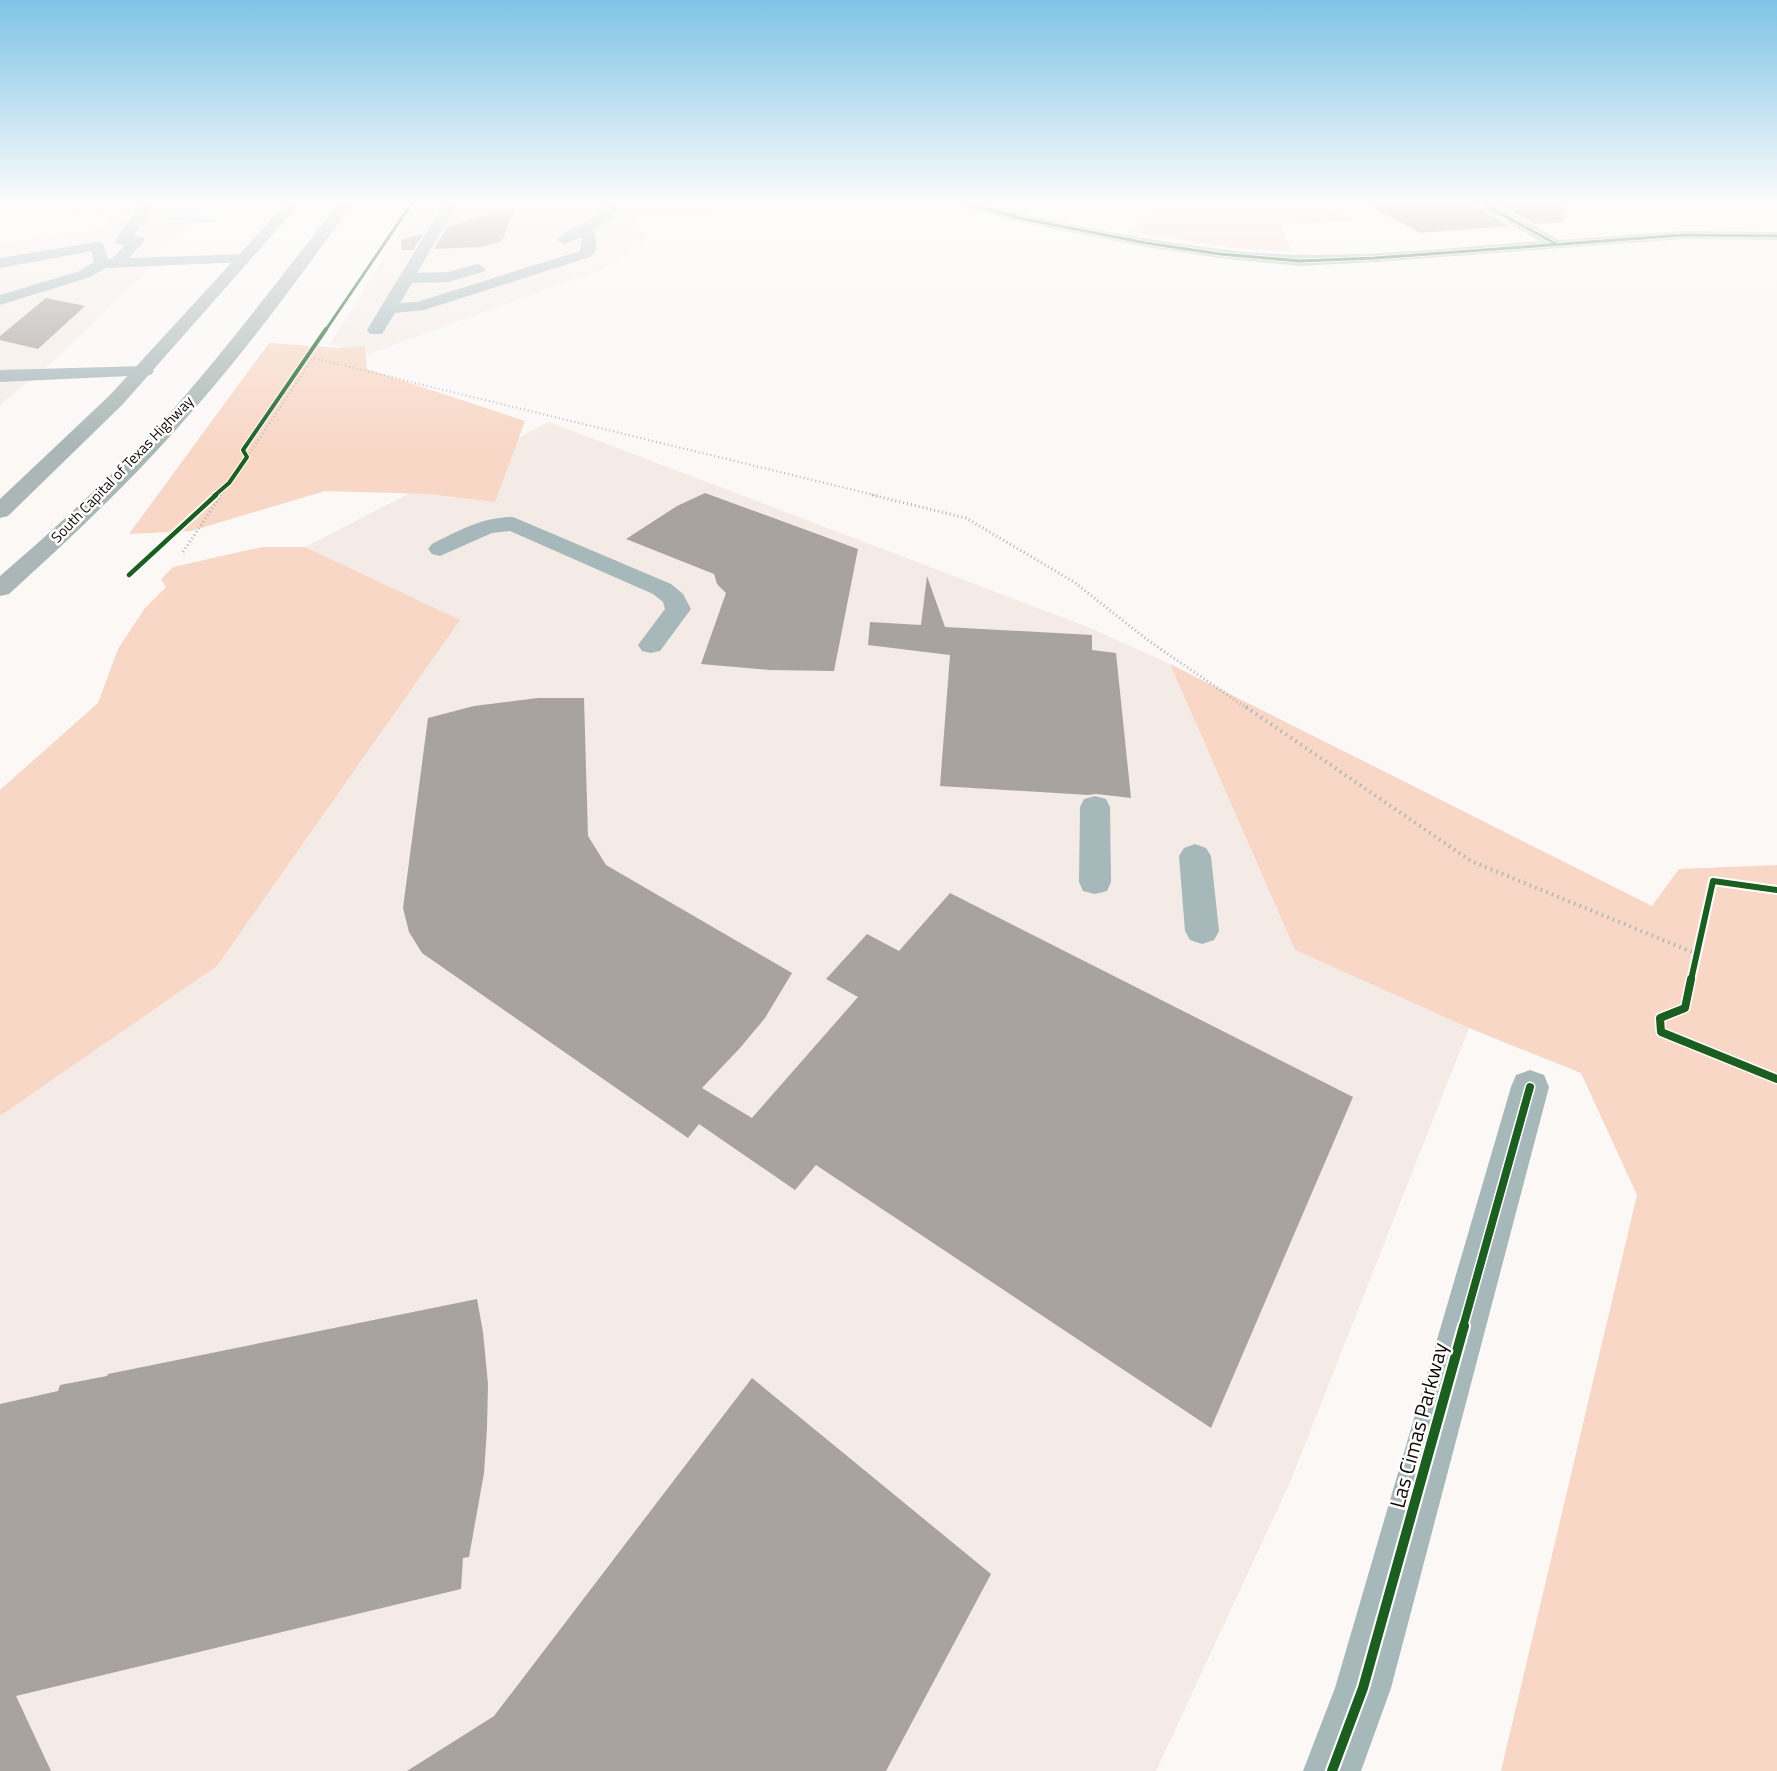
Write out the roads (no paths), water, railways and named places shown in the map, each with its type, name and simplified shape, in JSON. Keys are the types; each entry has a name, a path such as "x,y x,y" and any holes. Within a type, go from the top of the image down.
{"highway":[{"path":"0,511 71,447 145,371 223,283"},
{"name":"South Capital of Texas Highway","path":"0,589 93,502 166,428 235,346 284,283"}],"street":[{"path":"0,300 56,283"},
{"path":"376,330 404,283"},
{"path":"389,308 418,307 495,283"},
{"path":"0,376 145,371"},
{"path":"440,549 485,526 499,523 513,524 663,589 674,598 678,609 651,645"},
{"path":"1095,807 1095,882"},
{"path":"1194,856 1202,931"},
{"name":"Las Cimas Parkway","path":"1332,1771 1363,1688 1530,1087"}]}
